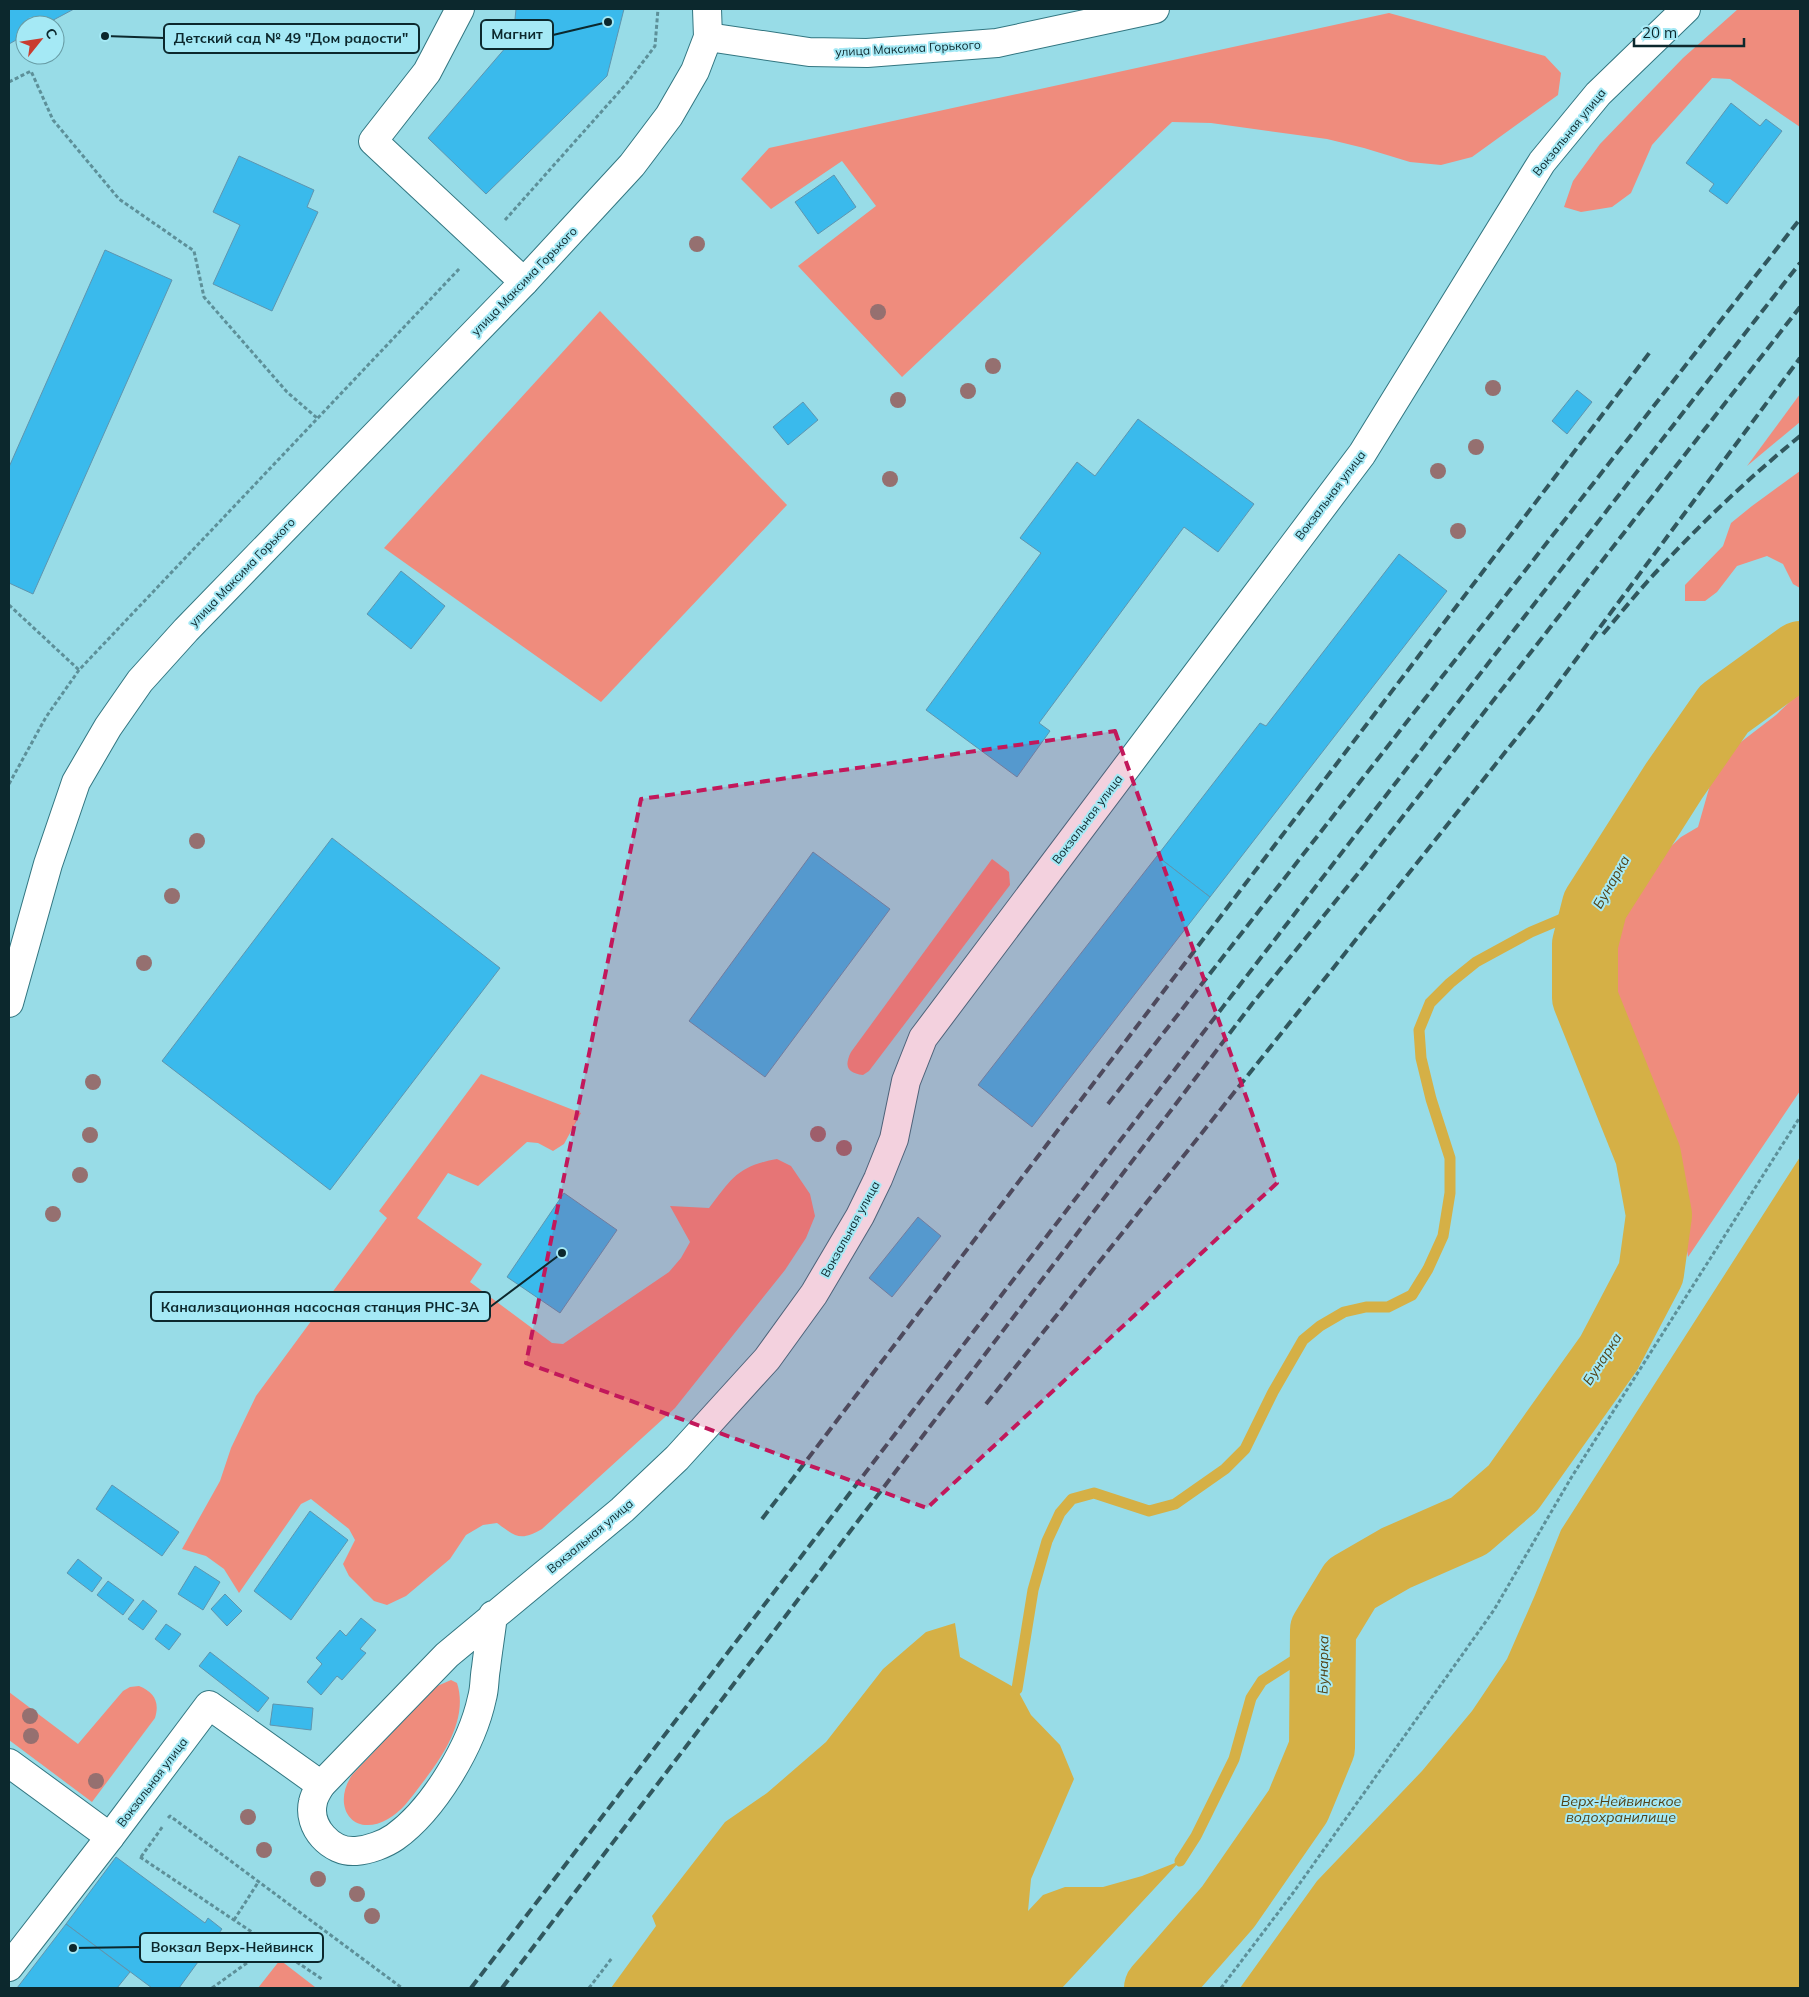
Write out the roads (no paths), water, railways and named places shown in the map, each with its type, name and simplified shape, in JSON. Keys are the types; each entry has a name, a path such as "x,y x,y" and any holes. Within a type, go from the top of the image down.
{"street":[{"path":"460,9 427,72 373,141 524,282"},
{"path":"707,9 708,37"},
{"name":"улица Максима Горького","path":"9,1002 48,864 76,782 108,727 140,681 234,579 524,282 638,158 669,116 695,71 708,37 809,52 867,53 997,43 1155,9"},
{"name":"Вокзальная улица","path":"493,1616 483,1697 475,1725 448,1778 413,1820 395,1837 374,1847 355,1852 338,1847 323,1839 313,1821 312,1802 321,1785 447,1655 493,1616 622,1510 677,1458 767,1359 814,1294 860,1216 878,1179 894,1139 906,1081 923,1038 1362,454 1542,162 1598,94 1686,9"},
{"name":"улица Максима Горького","path":"9,951 48,864"},
{"name":"Вокзальная улица","path":"9,1966 110,1837 209,1704 321,1785"},
{"path":"9,1763 110,1837"}],"water":[{"name":"Верх-Нейвинское водохранилище","path":"1800,1157 1800,1988 1240,1988 1317,1881 1422,1771 1472,1711 1507,1659 1561,1530"},
{"path":"955,1623 960,1657 1017,1689 1031,1715 1060,1745 1074,1779 1031,1879 1028,1911 1043,1895 1065,1887 1103,1887 1142,1876 1180,1861 1062,1988 611,1988 656,1926 652,1916 725,1822 767,1793 826,1742 883,1669 926,1632"}],"waterway":[{"name":"Бунарка","path":"1157,1988 1228,1907 1298,1806 1322,1748 1323,1630 1351,1584 1396,1558 1469,1526 1513,1488 1609,1353 1651,1273 1659,1215 1648,1155 1585,998 1585,944 1595,905 1674,781 1724,709 1800,654"},
{"path":"1017,1689 1033,1590 1047,1541 1060,1513 1072,1499 1094,1493 1149,1511 1175,1504 1225,1469 1245,1449 1273,1392 1303,1340 1320,1326 1344,1312 1366,1307 1388,1307 1412,1295 1428,1269 1443,1236 1450,1193 1450,1158 1431,1099 1421,1058 1419,1030 1430,1003 1450,983 1476,962 1531,932 1595,905"},
{"path":"1180,1861 1196,1836 1234,1759 1251,1698 1262,1681 1309,1651 1323,1630"}],"railway":[{"path":"1108,1104 1800,219"},
{"path":"471,1988 1299,908 1800,263"},
{"path":"502,1988 1252,1004 1365,865 1800,307"},
{"path":"762,1519 1650,352"},
{"path":"986,1404 1534,716 1800,358"},
{"path":"1603,634 1651,578 1709,517 1800,436"}],"place":[{"name":"Магнит","path":"608,22"},
{"name":"Детский сад № 49 \"Дом радости\"","path":"105,36"},
{"name":"Канализационная насосная станция РНС-3А","path":"562,1253"},
{"name":"Вокзал Верх-Нейвинск","path":"73,1948"}]}
